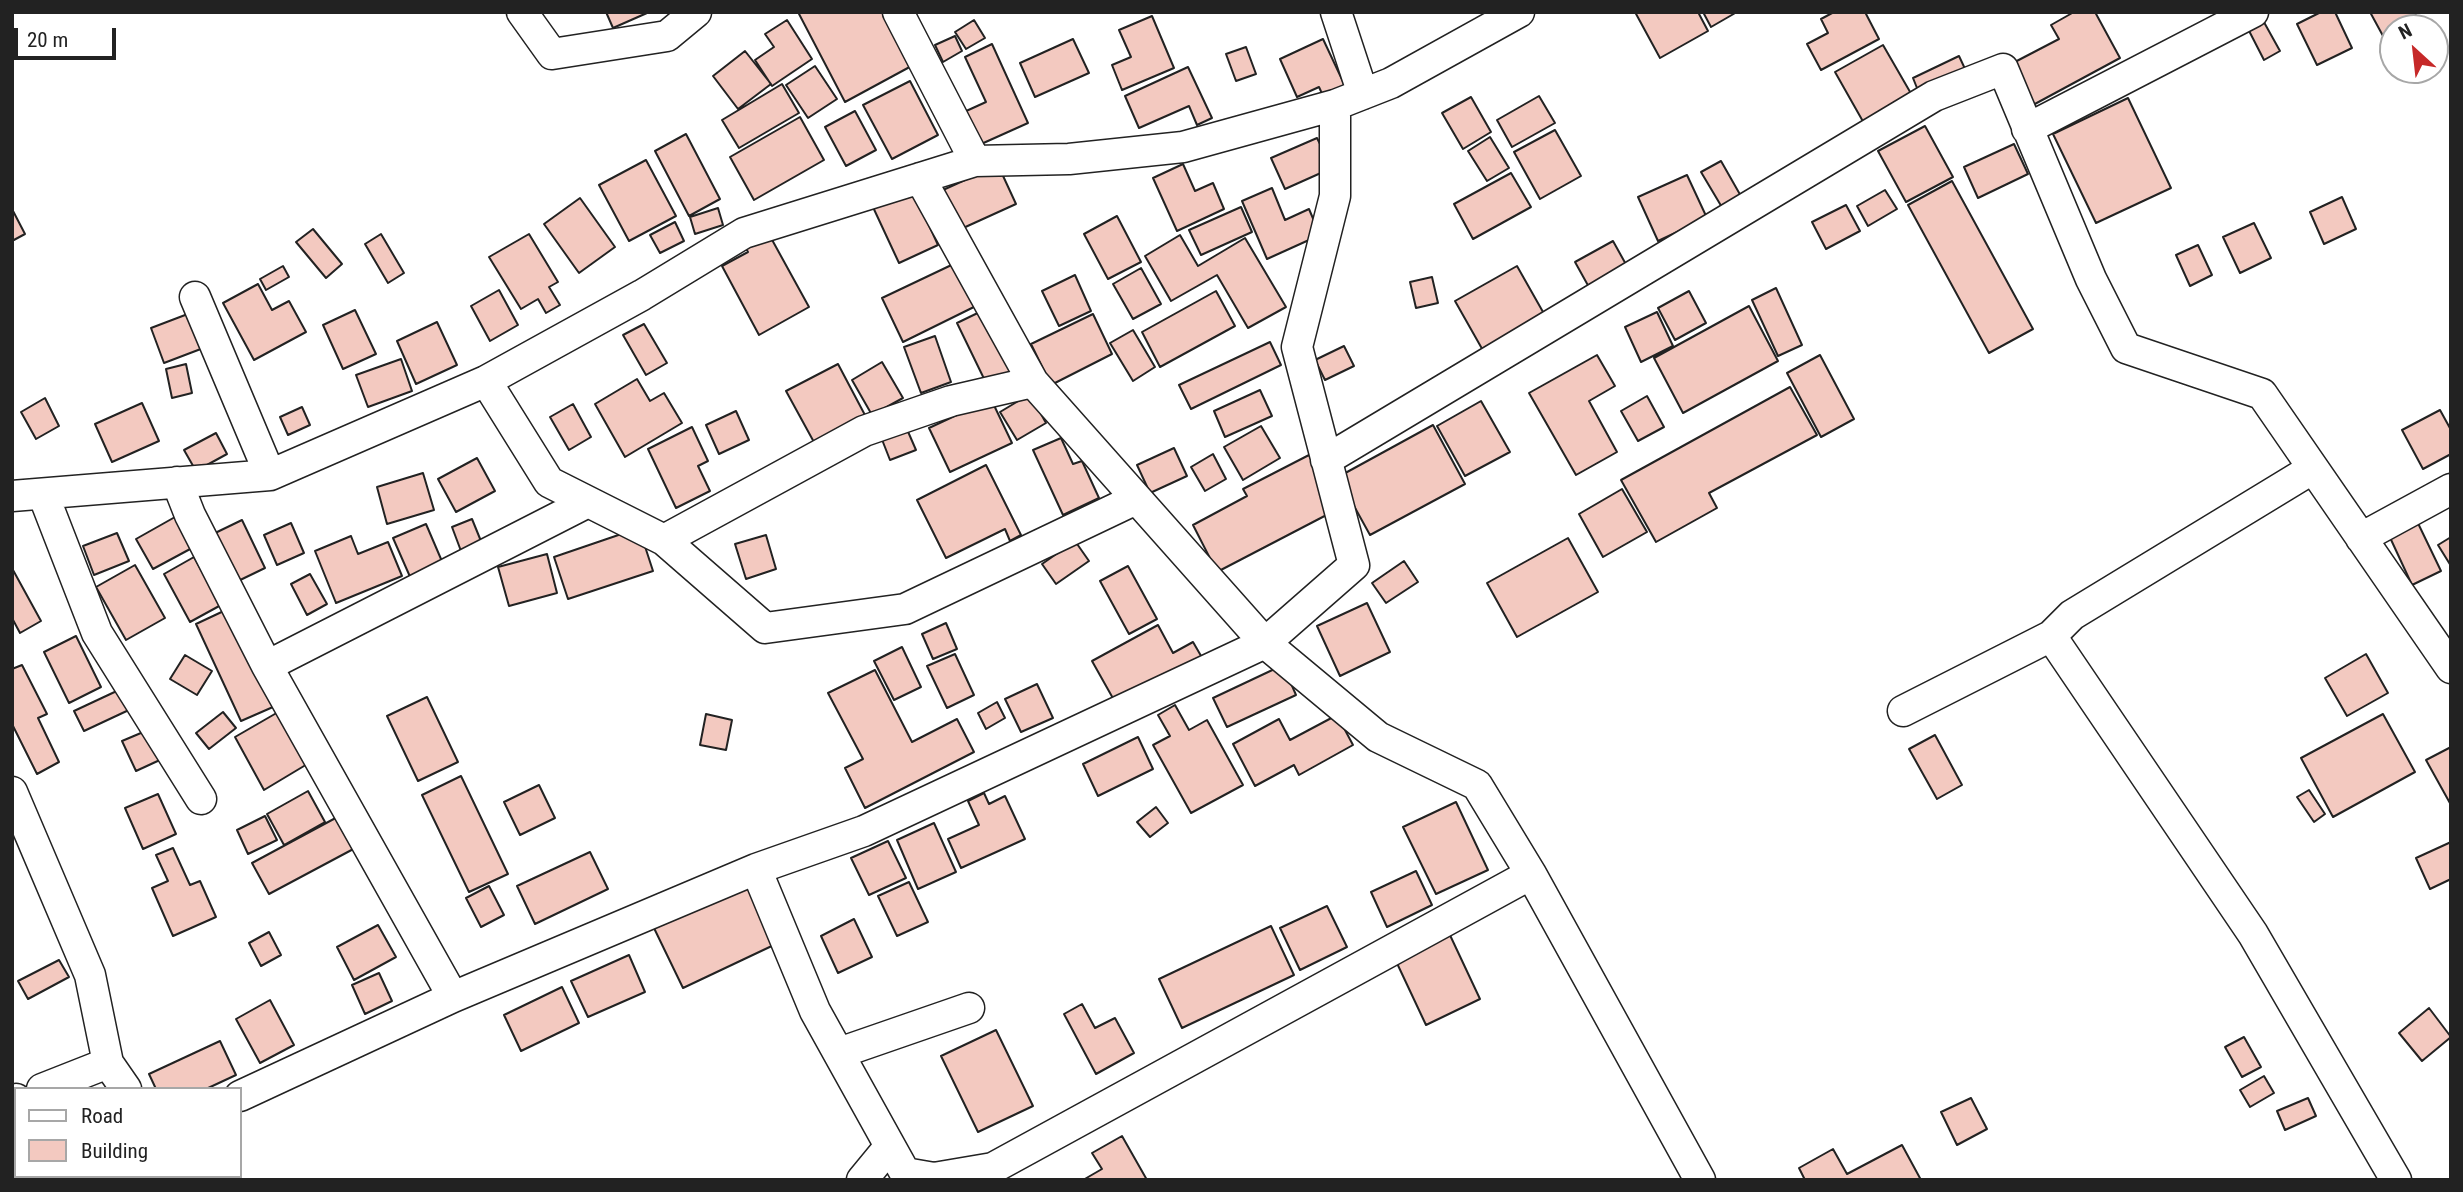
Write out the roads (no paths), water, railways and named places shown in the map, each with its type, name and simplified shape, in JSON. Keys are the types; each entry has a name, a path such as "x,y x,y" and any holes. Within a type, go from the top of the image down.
{"street":[{"path":"522,12 552,54 667,36 696,12"},
{"path":"898,12 975,160"},
{"path":"1336,12 1363,94"},
{"path":"12,496 271,475 486,381 642,295 744,233 975,160 1069,159 1183,147 1335,105 1391,83 1519,12"},
{"path":"2027,129 2253,12"},
{"path":"1326,460 1934,96 2003,69 2091,279 2126,348 2262,394 2450,666"},
{"path":"242,1095 453,997 756,869 864,831 1265,643 1354,565 1297,347 1335,196 1335,105"},
{"path":"920,178 1033,382 1265,643 1378,737 1477,785 1531,874 1700,1180"},
{"path":"195,297 271,475"},
{"path":"486,381 549,482 664,540 765,628 905,609 1136,499"},
{"path":"664,540 864,430 951,401 1033,382"},
{"path":"1903,711 2051,636 2071,615 2312,469"},
{"path":"177,482 190,515 267,666 453,997"},
{"path":"2361,538 2451,489"},
{"path":"43,494 97,633 201,799"},
{"path":"267,666 589,502"},
{"path":"2051,636 2253,934 2396,1180"},
{"path":"16,808 90,975 108,1063 126,1087"},
{"path":"756,869 816,1011 905,1173 934,1178 993,1168 1531,874"},
{"path":"839,1054 969,1008"},
{"path":"46,1087 108,1063"},
{"path":"862,1180 890,1146"}]}
